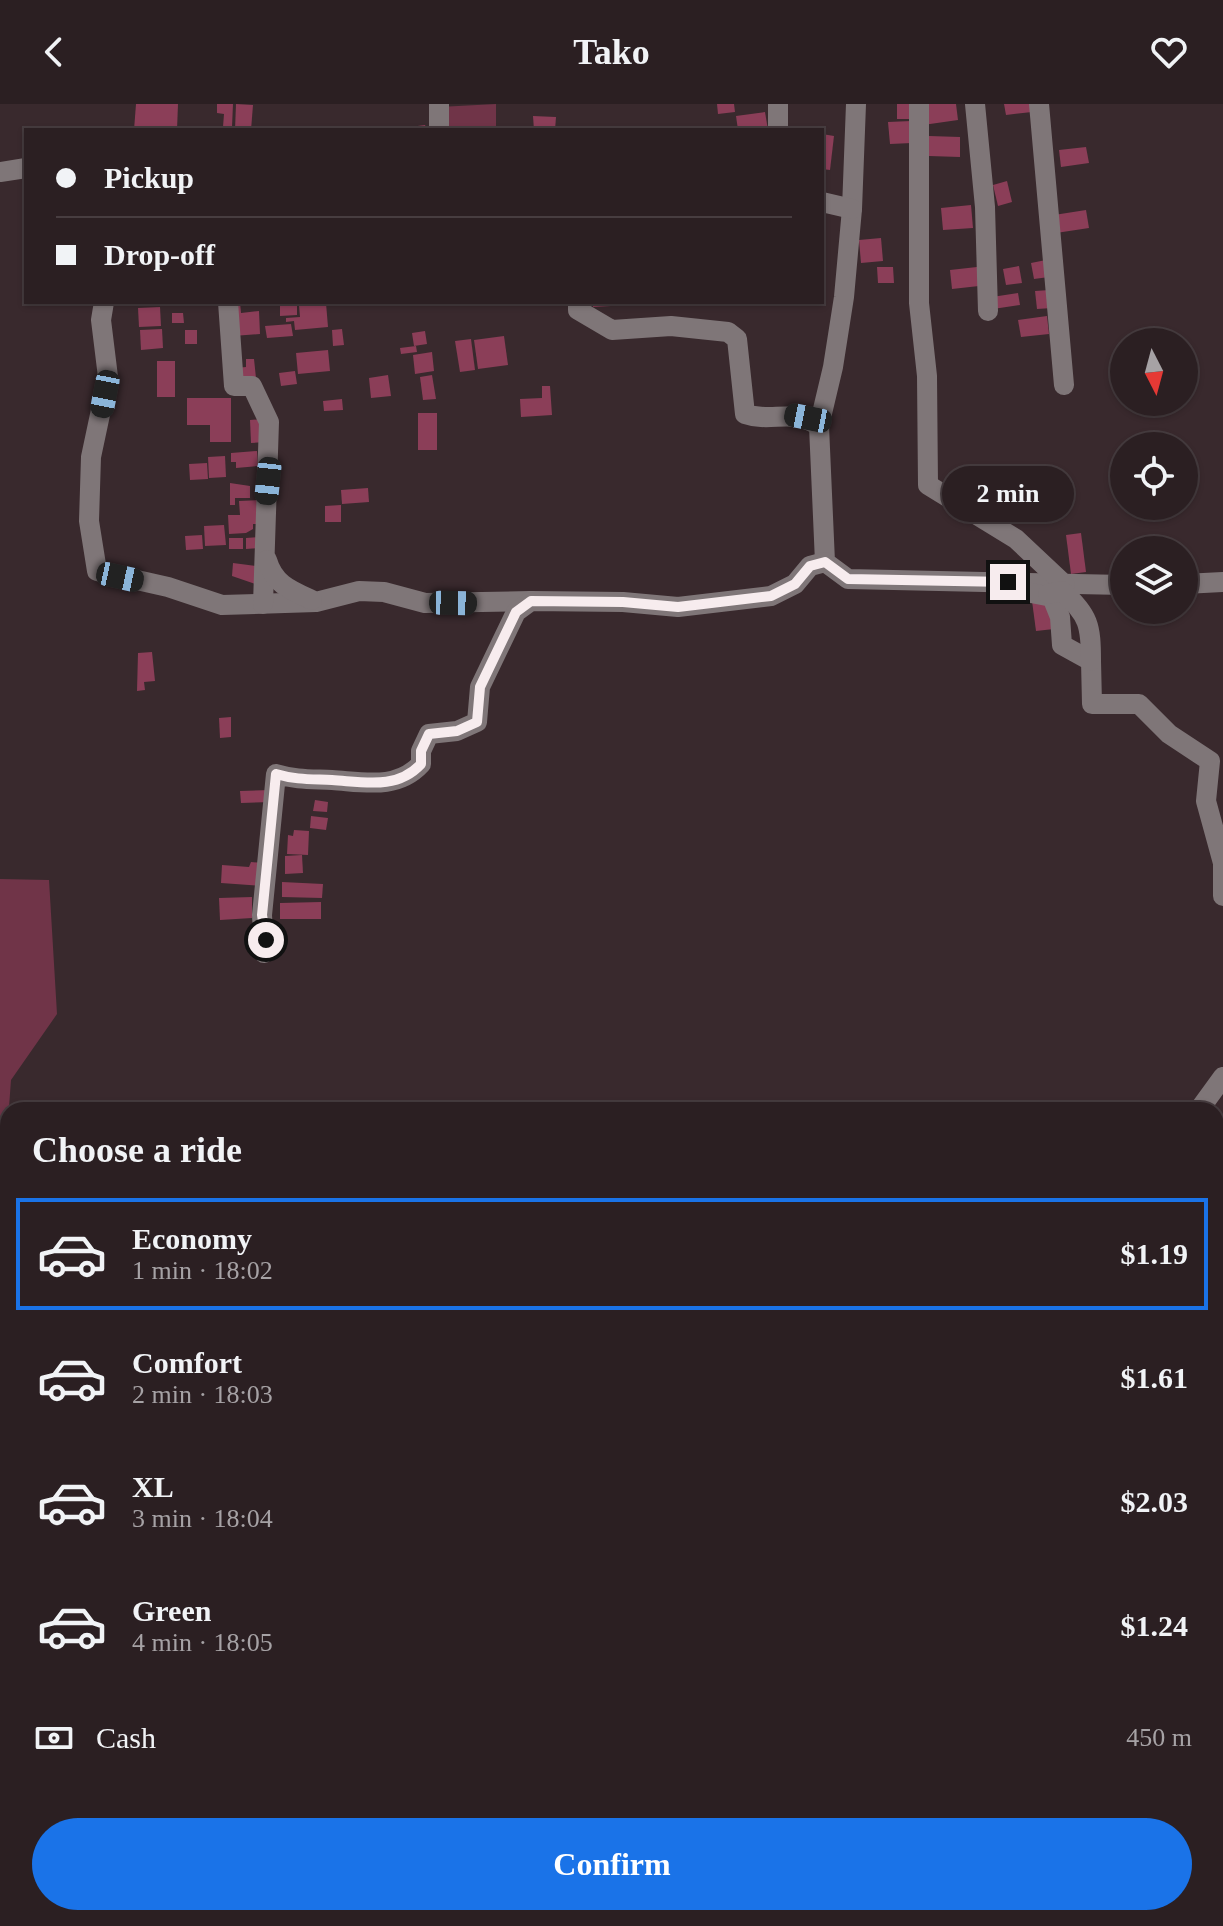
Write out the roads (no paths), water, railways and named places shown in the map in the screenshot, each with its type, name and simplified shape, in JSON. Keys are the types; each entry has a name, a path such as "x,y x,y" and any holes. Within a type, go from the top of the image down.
{"street":[{"path":"439,104 439,128"},
{"path":"778,104 778,128"},
{"path":"825,562 819,426 838,338 852,209 856,104"},
{"path":"919,104 919,303 927,376 928,485 1016,539 1056,589 1062,645 1091,661"},
{"path":"975,104 985,207 988,311"},
{"path":"1039,104 1064,385"},
{"path":"0,172 24,168"},
{"path":"824,202 852,209"},
{"path":"104,304 101,320 108,377 91,457 89,521 97,571 168,587 222,605 316,602 359,591 384,592 425,603 623,602 678,607 771,596 795,584 810,566 825,562"},
{"path":"228,304 234,386 252,386 269,422 263,604"},
{"path":"578,304 578,310 612,330 671,326 728,332 737,339 745,414 757,418 787,414 808,418 819,426"},
{"path":"265,552 272,576 281,585 316,602"},
{"path":"825,562 848,579 981,581 1056,589 1110,586"},
{"path":"1198,583 1223,582"},
{"path":"1056,589 1083,609 1091,633 1092,704 1139,704 1169,734 1210,761 1206,801 1223,863 1223,896"},
{"path":"264,953 262,915 276,774 300,780 387,784 412,773 421,764 421,751 429,734 457,731 477,722 480,687 516,612 531,601"},
{"path":"1205,1102 1223,1077"}]}
